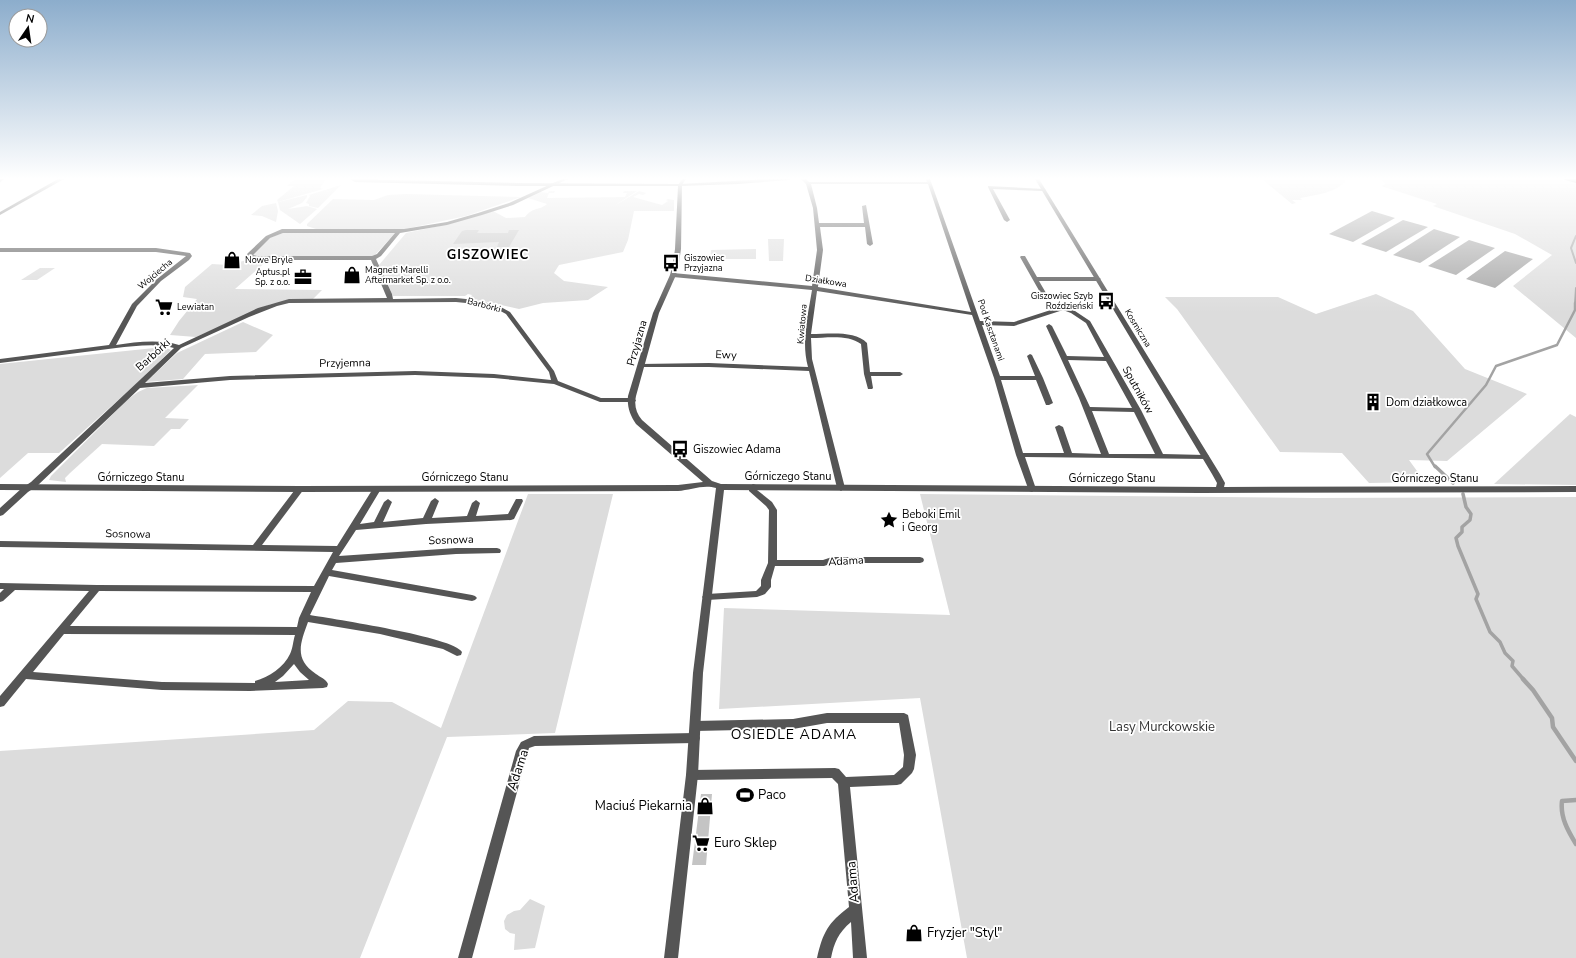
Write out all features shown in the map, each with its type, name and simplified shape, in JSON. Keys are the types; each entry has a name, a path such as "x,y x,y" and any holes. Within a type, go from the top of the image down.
{"street":[{"path":"398,232 379,254 373,258 256,258 249,255 268,237 282,231 398,232 444,224"},
{"name":"Przyjazna","path":"680,224 678,253 673,275 656,313 640,366 632,400 633,414 639,422 709,483"},
{"path":"818,225 867,224 870,244"},
{"name":"Pod Kasztanami","path":"944,224 997,378 1020,455 1032,489"},
{"name":"Kosmiczna","path":"1064,224 1221,483 1220,488"},
{"name":"Kwiatowa","path":"818,225 820,250 808,336 811,369 821,401 842,488"},
{"name":"Wojciecha","path":"0,250 156,250 188,254 189,256 187,259 159,280 134,305 111,347"},
{"path":"1024,257 1043,293"},
{"path":"373,258 389,294 388,300"},
{"name":"Działkowa","path":"673,275 815,288 975,314"},
{"path":"1035,279 1098,279"},
{"name":"Barbórki","path":"0,513 30,487 179,347 268,306 279,303 289,301 466,300 497,307 508,313 552,372 554,382"},
{"name":"Sputników","path":"977,323 1014,324 1063,308 1088,322 1137,410 1160,456"},
{"path":"1049,326 1088,409 1106,456"},
{"path":"808,336 853,337 861,339 864,343 870,388"},
{"path":"0,361 111,347 166,343 176,344 179,347"},
{"path":"1030,356 1049,402"},
{"path":"1064,358 1108,359"},
{"name":"Ewy","path":"640,366 708,365 804,370 811,369"},
{"name":"Przyjemna","path":"136,386 230,378 436,373 494,376 554,382 600,400 632,400"},
{"path":"867,374 900,374"},
{"path":"997,378 1040,378"},
{"path":"1088,409 1137,410"},
{"path":"1059,427 1069,456"},
{"path":"1020,455 1205,456"},
{"name":"Górniczego Stanu","path":"0,487 300,489 685,488 709,483 720,487 842,488 1206,490 1220,488 1233,490 1576,489"},
{"path":"671,958 692,775 698,673 720,487"},
{"path":"707,597 757,594 762,592 766,587 766,580 772,563 773,510 769,504 754,491 753,487"},
{"path":"256,547 300,489"},
{"path":"250,687 265,683 276,676 286,668 295,655 304,618 317,589 377,489"},
{"name":"Sosnowa","path":"426,520 435,501"},
{"name":"Sosnowa","path":"354,527 377,526 426,520 512,517 519,501"},
{"path":"377,526 388,502"},
{"name":"Sosnowa","path":"471,518 476,503"},
{"name":"Sosnowa","path":"0,544 340,549"},
{"name":"Sosnowa","path":"334,560 456,551 497,551"},
{"name":"Adama","path":"772,563 824,562 832,560 920,560"},
{"path":"326,572 472,598"},
{"path":"0,586 317,589"},
{"path":"0,599 13,586"},
{"path":"0,703 97,588"},
{"path":"304,618 380,630 445,646 457,652"},
{"path":"62,630 300,631"},
{"path":"24,675 162,686 250,687 323,684 308,675 295,655"},
{"name":"Adama","path":"465,958 525,744 534,741 695,732 793,724 827,718 904,718 910,754 908,769 897,780 844,782 860,958"},
{"path":"692,775 835,773 844,782"},
{"name":"Adama","path":"824,958 828,940 836,926 856,910"}],"green space":[{"path":"307,224 430,224 405,229 316,229 307,226"},
{"path":"449,224 631,224 628,240 623,252 559,265 554,273 564,281 608,287 588,300 543,303 519,309 470,298 472,295 468,294 465,296 393,296 379,265 406,233"},
{"path":"1485,224 1576,224 1576,338 1513,286 1552,255 1515,234"},
{"path":"283,233 395,233 375,255 371,257 257,257 252,255 269,238"},
{"path":"768,239 784,239 783,261 769,261"},
{"path":"756,249 756,259 710,259 711,250"},
{"path":"247,260 268,260 235,289 322,290 313,299 271,304 196,337 170,335 179,321 197,299 183,297 185,287 212,264 228,265"},
{"path":"40,268 55,268 37,280 21,280"},
{"path":"1376,294 1413,311 1465,369 1527,394 1447,461 1409,460 1425,482 1369,483 1342,453 1280,452 1177,309 1165,297 1278,297 1316,314"},
{"path":"243,322 273,335 256,352 205,354 183,379 146,382 177,353"},
{"path":"164,347 171,350 135,385 59,453 28,453 0,478 0,364"},
{"path":"198,385 165,418 189,419 180,429 171,429 154,446 102,444 65,478 66,482 49,480 51,476 127,400 138,392 147,388"},
{"path":"1570,414 1576,417 1576,485 1494,484"},
{"path":"528,494 613,494 555,733 447,737 360,958 0,958 0,751 314,730 348,701 392,702 441,728"},
{"name":"Lasy Murckowskie","path":"920,494 1313,498 1576,497 1576,958 967,958 920,698 719,709 724,608 950,615"},
{"path":"530,899 545,906 535,948 514,950 515,934 510,933 505,929 504,921 507,915 514,911 520,910"}],"shaded area":[{"path":"1348,224 1385,224 1353,242 1329,234"},
{"path":"1397,224 1416,224 1428,227 1386,252 1361,244"},
{"path":"1434,229 1460,237 1420,263 1393,255"},
{"path":"1469,240 1495,248 1456,275 1428,266"},
{"path":"1505,251 1533,259 1495,288 1466,279"}],"building":[{"path":"479,230 477,233 508,233 509,230 519,230 509,247 497,247 499,242 453,244 462,231"},
{"name":"Euro Sklep","path":"701,794 712,794 706,865 692,865"}],"waterway":[{"path":"1576,236 1571,248 1576,263"},
{"path":"1575,304 1576,288"},
{"path":"1435,467 1427,454 1486,385 1496,366 1557,345 1575,310 1575,304"},
{"path":"1435,466 1453,483"},
{"path":"1463,494 1466,507 1471,514 1470,520 1462,527 1462,532 1456,538 1458,546 1478,594 1476,599 1490,632 1500,642 1505,653 1513,661 1512,666 1524,680"},
{"path":"1523,679 1533,690 1552,718 1553,727 1576,761"},
{"path":"1576,800 1562,801 1563,818 1576,844"}],"place":[{"name":"Nowe Bryle","path":"232,260"},
{"name":"Giszowiec Przyjazna","path":"671,263"},
{"name":"Magneti Marelli Aftermarket Sp. z o.o.","path":"352,275"},
{"name":"Aptus.pl Sp. z o.o.","path":"303,277"},
{"name":"Giszowiec Szyb Roździeński","path":"1106,301"},
{"name":"Lewiatan","path":"164,307"},
{"name":"Dom działkowca","path":"1373,402"},
{"name":"Giszowiec Adama","path":"680,449"},
{"name":"Beboki Emil i Georg","path":"889,520"},
{"name":"Paco","path":"745,795"},
{"name":"Maciuś Piekarnia","path":"705,806"},
{"name":"Euro Sklep","path":"701,843"},
{"name":"Fryzjer \"Styl\"","path":"914,933"}],"district":[{"name":"GISZOWIEC","path":"488,255"},
{"name":"OSIEDLE ADAMA","path":"794,734"}]}
